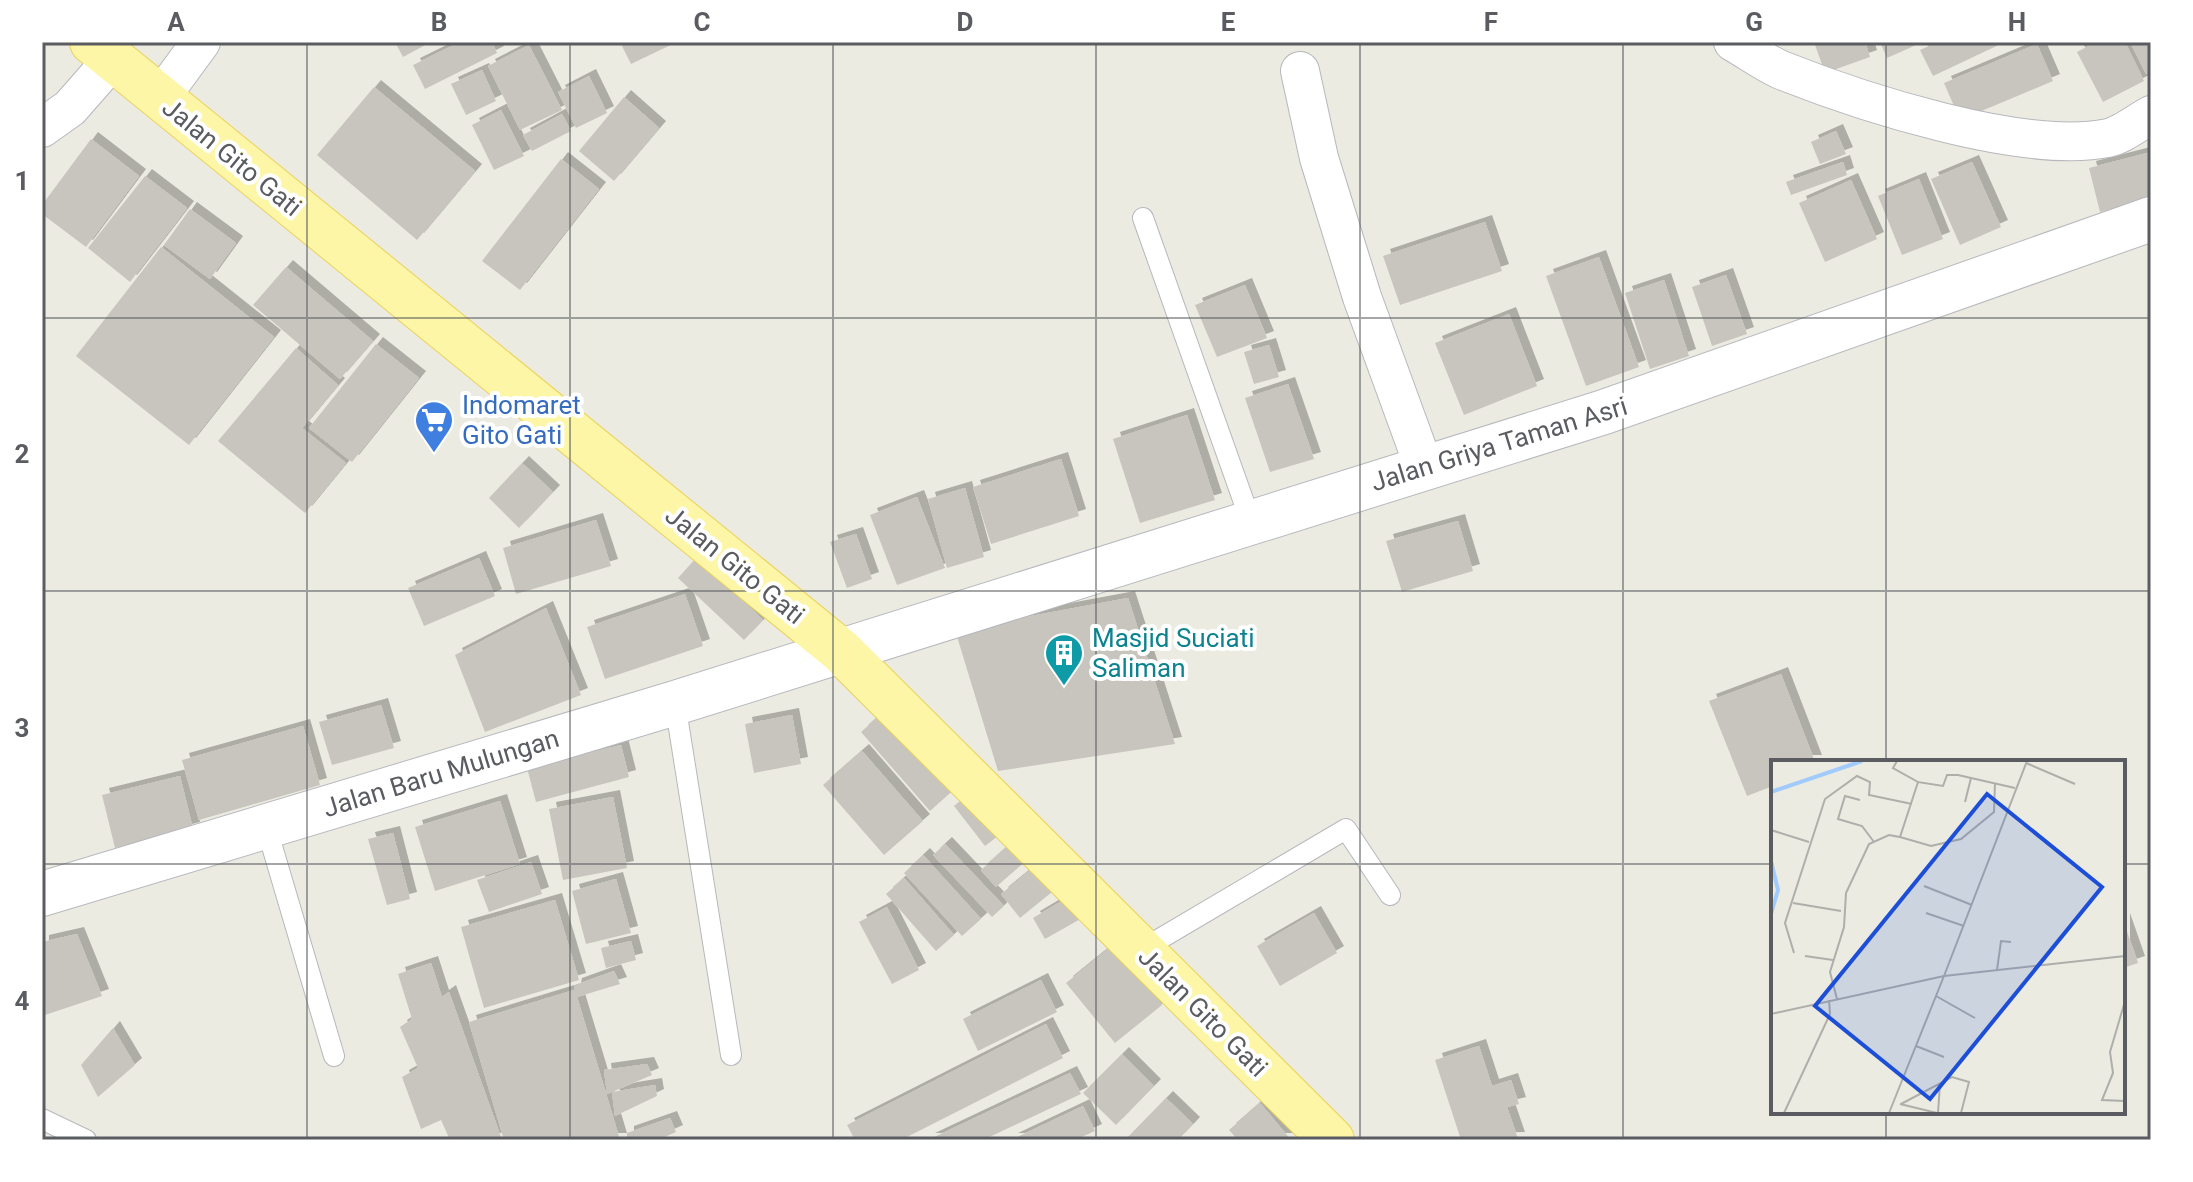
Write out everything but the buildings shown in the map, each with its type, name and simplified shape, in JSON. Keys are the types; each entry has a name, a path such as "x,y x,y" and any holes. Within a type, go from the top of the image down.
{"main road":[{"name":"Jalan Gito Gati","path":"102,50 841,651 1332,1140"}],"street":[{"path":"160,98 201,42"},
{"path":"1733,42 1779,69 1897,110 2001,134 2052,141 2110,138 2151,115"},
{"path":"42,128 70,108 102,50"},
{"path":"1300,71 1319,158 1362,297 1424,467"},
{"name":"Jalan Griya Taman Asri","path":"841,651 1604,412 2151,219"},
{"name":"Jalan Baru Mulungan","path":"42,894 841,651"}],"lane":[{"path":"1143,218 1251,522"},
{"path":"675,703 731,1055"},
{"path":"266,826 334,1056"},
{"path":"1141,950 1346,829 1390,895"},
{"path":"42,1119 86,1140"}],"place":[{"name":"Indomaret Gito Gati","path":"434,454"},
{"name":"Masjid Suciati Saliman","path":"1064,687"}]}
